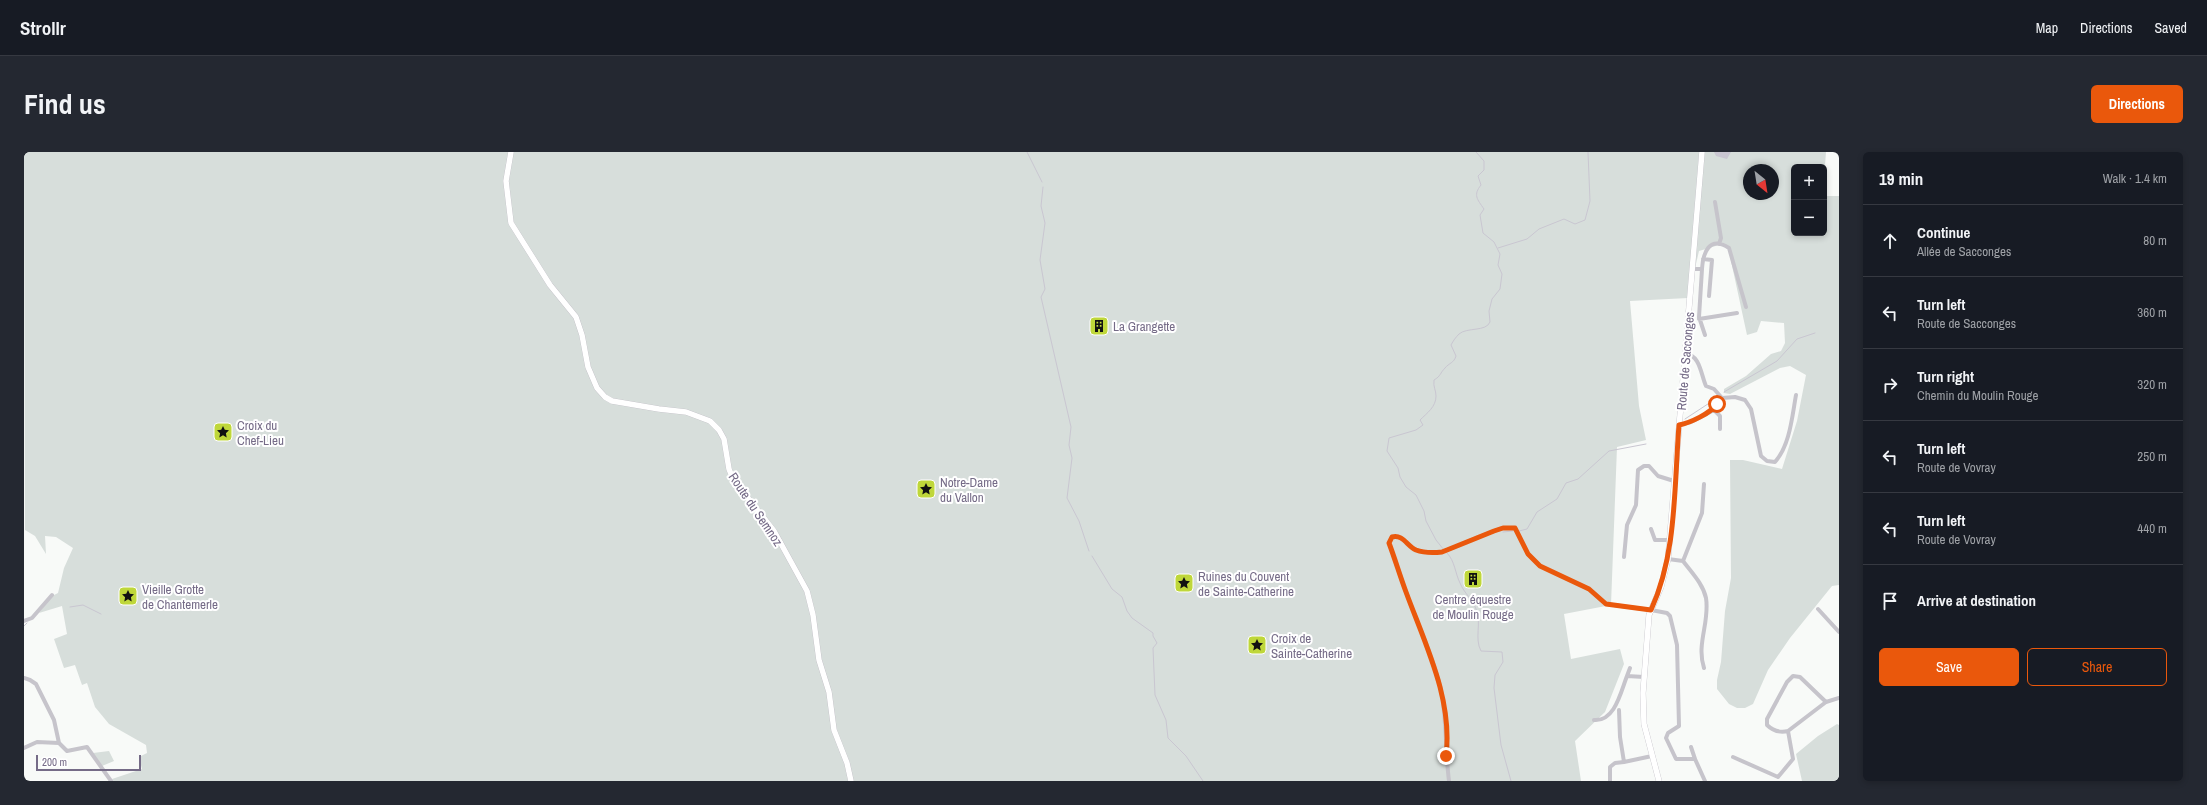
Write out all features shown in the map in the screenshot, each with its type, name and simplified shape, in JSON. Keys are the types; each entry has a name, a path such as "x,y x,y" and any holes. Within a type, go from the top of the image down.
{"main road":[{"name":"Route du Semnoz","path":"511,152 506,181 511,223 550,285 576,316 582,335 588,367 597,388 605,397 617,402 696,415 710,421 721,432 726,446 731,476 774,531 807,592 813,615 819,660 829,692 834,730 847,763 851,781"},
{"name":"Route de Sacconges","path":"1658,781 1642,714 1644,677 1651,610 1661,587 1668,559 1702,152"}],"street":[{"path":"1715,202 1721,238 1719,244"},
{"path":"1705,335 1699,319 1703,259 1707,248 1723,244 1732,253 1738,285 1746,307"},
{"path":"1703,259 1712,260 1709,296"},
{"path":"1694,270 1702,269"},
{"path":"1699,319 1737,313"},
{"path":"1685,354 1690,354 1696,358 1706,386 1714,389 1722,398"},
{"path":"1722,398 1735,397 1746,400 1751,409 1761,456 1767,462 1775,462 1781,455 1791,425 1796,395"},
{"path":"1679,425 1691,422 1714,410 1722,398"},
{"path":"1714,410 1720,416 1720,429"},
{"path":"1624,557 1626,526 1636,505 1638,470 1644,466 1649,466 1658,476 1674,480"},
{"path":"1684,561 1702,513 1704,484"},
{"path":"1449,781 1446,756 1448,742 1440,688 1433,661 1406,592 1390,540 1396,536 1414,549 1424,552 1444,551 1503,528 1515,528 1528,554 1540,566 1589,589 1606,604 1667,613 1670,616 1677,645 1679,726 1668,733 1666,738 1676,759 1695,759"},
{"path":"1651,529 1655,540 1670,540"},
{"path":"1668,559 1684,561 1700,584 1706,597 1707,613 1700,647 1704,668"},
{"path":"24,621 32,618 52,595"},
{"path":"1818,610 1839,632"},
{"path":"1594,720 1601,720 1611,712 1630,668"},
{"path":"1627,676 1644,677"},
{"path":"1826,702 1800,677 1793,676 1787,682 1767,719 1767,725 1771,729 1781,732 1788,731 1826,702 1839,698"},
{"path":"24,678 36,684 54,720 59,743 67,751 82,748 89,749 111,781"},
{"path":"1620,710 1620,737 1624,762"},
{"path":"1733,757 1779,779 1793,759 1788,731"},
{"path":"24,748 37,742 59,743"},
{"path":"1690,747 1705,781"},
{"path":"1610,781 1610,767 1615,763 1652,756"}],"shaded area":[{"path":"24,152 1826,152 1825,164 1791,164 1791,236 1827,236 1827,196 1839,196 1839,585 1832,586 1790,638 1768,670 1753,704 1745,708 1737,708 1729,704 1717,689 1717,680 1721,662 1725,611 1731,578 1730,460 1743,460 1782,469 1797,421 1806,375 1790,366 1780,368 1730,394 1724,393 1724,389 1746,376 1771,354 1781,351 1785,343 1784,323 1761,321 1757,332 1747,335 1728,247 1719,245 1699,251 1688,298 1630,301 1639,406 1646,440 1617,447 1611,605 1564,614 1571,659 1620,649 1624,664 1605,712 1575,741 1581,781 113,781 112,779 142,769 139,757 147,753 146,745 109,724 95,707 87,683 82,685 75,665 64,668 54,639 67,634 62,606 39,613 52,596 58,593 64,568 73,548 56,537 45,536 46,554 35,536 25,530"},
{"path":"1714,152 1731,152 1727,159 1716,156"},
{"path":"1837,724 1839,725 1839,781 1802,781 1796,754 1818,736"},
{"path":"109,751 114,761 102,766 93,753"}],"waterway":[{"path":"1027,152 1042,182"},
{"path":"1444,550 1436,540 1426,521 1424,511 1416,495 1406,487 1400,477 1398,468 1387,451 1389,438 1416,430 1423,425 1420,420 1431,410 1436,400 1434,380 1447,366 1453,362 1456,356 1451,345 1462,332 1488,325 1490,322 1489,311 1492,299 1500,289 1502,274 1498,265 1500,254 1494,242 1483,233 1480,215 1484,209 1478,200 1477,192 1481,185 1478,176 1484,170 1484,161 1476,152"},
{"path":"1498,248 1527,239 1539,229 1564,219 1575,224 1585,220 1590,201 1588,152"},
{"path":"1043,187 1041,206 1045,223 1040,260 1045,289 1041,297 1071,427 1069,445 1072,458 1067,498 1079,521 1089,551"},
{"path":"1724,392 1777,361 1797,339 1815,333"},
{"path":"1685,419 1717,398"},
{"path":"1519,531 1527,529 1537,512 1557,499 1566,483 1578,479 1609,451 1646,444"},
{"path":"1503,532 1513,531"},
{"path":"1447,553 1452,560 1462,587 1473,603 1478,614 1478,641 1481,651 1502,652 1503,662 1495,675 1494,688 1501,745 1511,781"},
{"path":"1092,556 1112,589 1122,597 1127,611 1132,618 1153,633 1157,643 1153,648 1155,695 1166,720 1168,738 1186,756 1203,781"},
{"path":"70,607 83,605 101,614"},
{"path":"24,626 27,623"}],"place":[{"name":"La Grangette","path":"1099,326"},
{"name":"Croix du Chef-Lieu","path":"223,432"},
{"name":"Notre-Dame du Vallon","path":"926,489"},
{"name":"Centre équestre de Moulin Rouge","path":"1473,579"},
{"name":"Ruines du Couvent de Sainte-Catherine","path":"1184,583"},
{"name":"Vieille Grotte de Chantemerle","path":"128,596"},
{"name":"Croix de Sainte-Catherine","path":"1257,645"}],"route":[{"path":"1446,756 1448,742 1440,688 1433,661 1396,566 1389,543 1392,537 1396,536 1402,538 1414,549 1433,553 1442,552 1503,528 1515,528 1528,554 1540,566 1585,586 1606,604 1651,610 1661,587 1668,559 1679,425 1691,422 1709,411 1714,410 1717,404"}]}
